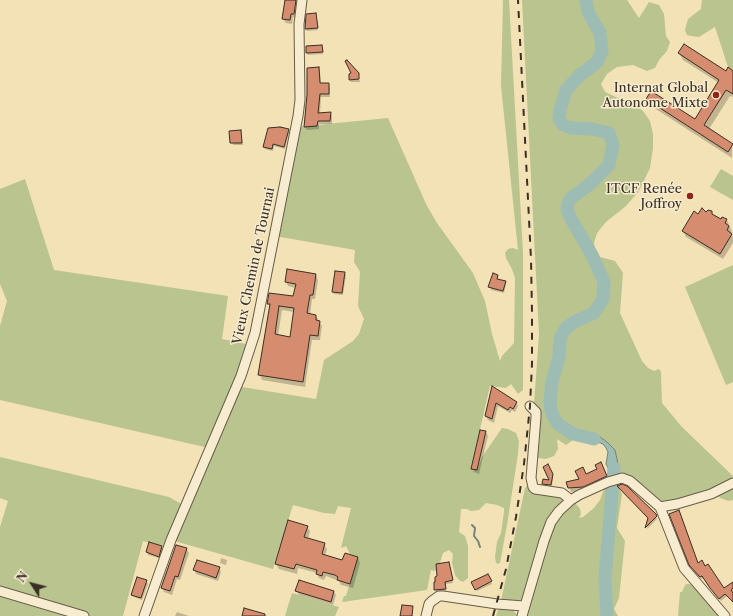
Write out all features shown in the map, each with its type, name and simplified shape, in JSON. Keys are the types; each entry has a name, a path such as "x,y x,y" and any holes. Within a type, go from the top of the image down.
{"street":[{"name":"Vieux Chemin de Tournai","path":"144,616 171,540 241,376 255,333 300,100 299,24 302,0"},
{"path":"530,406 536,412 531,483 535,489 562,493 571,500"},
{"path":"522,616 551,522 559,511 571,500 619,478 630,480 660,507 684,568 725,616"},
{"path":"660,507 685,502 711,494 733,483"},
{"path":"0,591 84,616"},
{"path":"426,616 429,604 439,596 524,606"}],"green space":[{"path":"503,0 509,0 523,253 523,390 518,394 511,384 506,388 490,386 471,468 474,470 478,467 482,457 502,428 516,433 519,441 518,454 500,563 496,563 495,557 497,542 501,533 504,508 486,503 479,510 471,511 461,509 459,532 465,536 468,546 468,578 463,582 455,575 452,563 453,554 449,550 443,553 438,569 434,571 431,570 427,590 342,602 344,596 346,596 358,557 350,554 346,546 341,548 351,508 338,506 335,514 324,513 293,505 273,569 171,540 168,548 143,541 123,616 0,616 0,527 8,501 0,498 0,457 169,497 185,506 209,448 0,400 0,326 7,301 0,284 0,189 25,179 54,270 228,296 222,339 251,345 236,386 316,399 324,360 353,341 359,334 364,319 358,306 360,272 354,262 355,250 275,236 296,127 388,118 427,206 437,223 473,273 485,301 492,334 500,361 502,356 514,343 515,278 505,253 508,249 513,248 518,250 501,86"},
{"path":"522,0 627,0 639,18 649,2 659,5 664,14 666,36 670,42 667,51 659,60 655,68 647,71 633,65 617,67 607,74 601,84 605,92 631,102 643,111 650,121 653,134 653,148 650,168 639,191 626,206 606,222 597,233 594,243 595,251 600,257 615,261 623,273 620,313 642,361 648,368 654,371 659,369 661,372 662,403 682,427 733,476 733,500 728,501 711,494 661,503 619,478 619,488 622,494 617,528 625,541 619,598 614,609 618,616 522,616 523,599 514,602 501,601 525,488 531,483 562,493 580,509 581,514 579,518 583,517 594,508 600,500 605,483 619,477 607,442 600,437 577,435 576,438 566,445 557,439 558,449 554,456 546,459 538,458 534,452 534,404 539,334"},
{"path":"702,0 733,0 733,71 728,67 715,27 699,37 687,35 685,30 688,19 701,9"},
{"path":"721,169 733,176 733,200 710,187"},
{"path":"733,265 733,382 726,385 685,287"},
{"path":"687,584 695,586 718,616 678,616 680,592 682,592"},
{"path":"292,593 339,607 335,616 285,616"},
{"path":"500,605 513,610 518,616 496,616"}],"water":[{"path":"578,433 600,437 615,450 619,478 611,481 610,472 606,464 608,452 603,444 592,440 576,438"}],"building":[{"path":"285,0 296,0 294,14 291,14 290,20 282,19"},
{"path":"316,13 318,28 305,29 306,14"},
{"name":"Internat Global Autonome Mixte","path":"684,44 726,71 728,67 733,71 733,94 726,90 704,125 733,144 728,152 646,99 651,91 695,119 719,80 678,53"},
{"path":"322,45 323,52 306,53 306,46"},
{"path":"347,60 359,73 359,79 349,80 349,74 351,73 345,61"},
{"path":"319,67 320,83 329,83 329,94 320,94 318,113 331,112 330,121 318,121 317,126 304,127 307,95 307,68"},
{"path":"280,127 289,129 284,147 273,144 272,149 263,147 268,128"},
{"path":"241,130 242,143 230,143 229,131"},
{"path":"702,208 706,212 708,210 712,211 712,214 721,219 722,217 727,219 725,223 729,226 727,230 732,234 720,254 682,231 694,211 698,214"},
{"path":"287,269 316,274 313,295 310,295 307,313 316,315 316,320 320,321 318,336 310,335 303,382 258,375 270,304 267,304 269,293 293,296 296,284 285,282","holes":["279,306 294,308 290,337 275,334"]},
{"path":"335,271 345,272 342,293 332,292"},
{"path":"493,273 498,275 497,279 506,281 503,291 488,287"},
{"path":"492,386 517,402 513,409 510,407 508,410 496,403 492,419 485,416"},
{"path":"480,430 486,431 477,470 471,469"},
{"path":"601,462 607,476 583,487 568,488 566,482 579,479 575,471 583,467 586,474 597,469 595,465"},
{"path":"548,464 553,474 551,485 542,484 543,479 549,480 543,467"},
{"path":"622,484 627,486 656,514 657,516 645,528 648,518 617,486"},
{"path":"679,510 698,563 702,560 705,566 708,564 724,588 733,582 733,588 731,590 733,593 733,602 725,594 719,599 702,576 700,577 689,565 669,514"},
{"path":"288,520 308,526 304,537 325,543 322,554 342,560 345,553 358,557 350,584 337,580 338,577 335,575 323,572 322,576 316,574 317,570 296,564 294,569 275,564"},
{"path":"149,542 162,546 159,557 146,552"},
{"path":"176,545 187,548 178,577 175,576 170,591 161,588"},
{"path":"197,560 220,567 216,578 193,570"},
{"path":"449,562 453,580 445,582 446,589 434,590 435,577 437,576 436,564"},
{"path":"488,574 492,581 475,590 471,582"},
{"path":"137,577 147,580 141,598 131,595"},
{"path":"299,580 334,591 331,602 295,591"},
{"path":"402,605 413,606 412,616 400,616"},
{"path":"244,608 265,614 265,616 242,616"}],"waterway":[{"path":"586,0 588,12 600,33 602,51 597,62 579,76 566,90 559,119 563,125 571,128 592,129 609,133 613,145 609,165 590,184 571,198 567,209 592,255 604,282 603,299 594,313 574,322 565,329 560,339 559,357 552,382 550,403 552,414 558,424 573,434 594,439"},
{"path":"607,616 605,578 614,468"},
{"path":"472,525 475,528 474,536 480,547"}],"railway":[{"path":"493,616 506,569 516,517 524,464 530,406 532,364 531,259 518,0"}],"place":[{"name":"Internat Global Autonome Mixte","path":"716,95"},
{"name":"ITCF Renée Joffroy","path":"690,196"}]}
